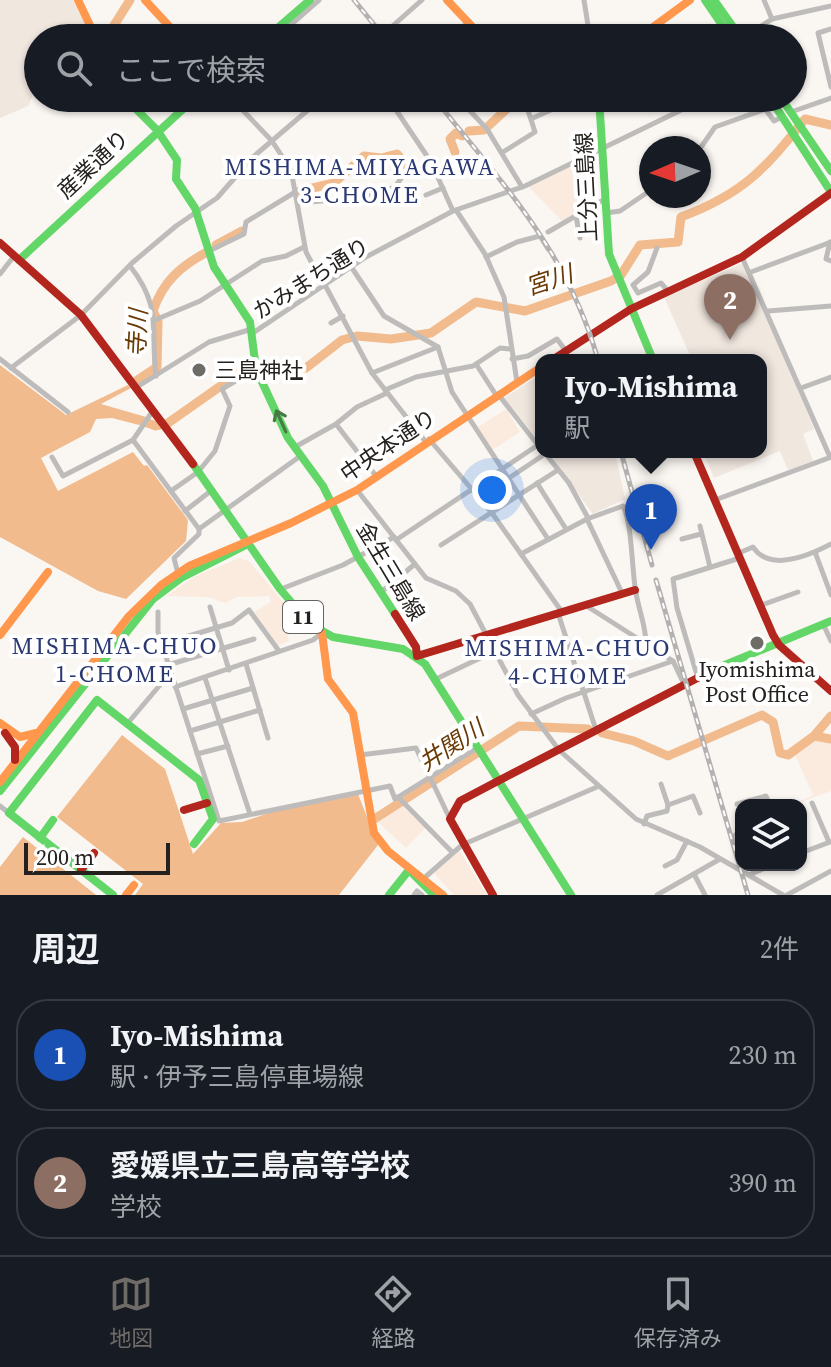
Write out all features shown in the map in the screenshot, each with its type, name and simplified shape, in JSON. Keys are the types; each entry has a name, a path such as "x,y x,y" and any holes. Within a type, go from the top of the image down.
{"main road":[{"path":"78,0 89,24"},
{"path":"145,0 166,24"},
{"path":"282,24 310,0"},
{"path":"447,0 468,22"},
{"path":"657,24 690,0"},
{"path":"705,0 721,24"},
{"path":"714,0 732,24"},
{"path":"139,112 157,130 177,160 176,179 191,200 209,251 253,331 255,366"},
{"name":"産業通り","path":"16,258 178,112"},
{"name":"上分三島線","path":"600,112 606,242 616,276 650,354"},
{"path":"561,354 631,309 742,257 831,192 797,140 793,124 786,114"},
{"path":"793,124 804,131 831,171"},
{"name":"11","path":"0,243 81,315 153,415 228,510 280,589 322,633 396,647 417,656"},
{"name":"金生三島線","path":"255,366 299,457 333,504 358,557 416,647 417,656 571,895"},
{"name":"中央本通り","path":"0,791 43,730 133,620 179,575 235,553 248,542 333,504 535,371"},
{"path":"697,458 779,645 831,691"},
{"path":"0,635 48,572"},
{"path":"417,656 635,590"},
{"path":"493,895 450,819 460,801 683,682 827,623"},
{"path":"322,633 328,679 351,706 371,825 382,844 434,895"},
{"path":"113,895 9,813 97,700 199,780 212,822 194,844"},
{"path":"0,723 11,735 16,754 12,766"},
{"path":"0,729 26,746"},
{"path":"11,735 30,737 43,730"},
{"path":"0,782 26,746 43,730"},
{"path":"22,763 26,746"},
{"path":"184,810 207,803"},
{"path":"40,838 53,820"},
{"path":"81,870 94,853"},
{"path":"409,870 443,895"},
{"path":"389,895 409,870"},
{"path":"126,895 134,885"}],"street":[{"path":"292,24 319,0"},
{"path":"396,24 422,0"},
{"path":"584,0 588,24"},
{"path":"764,0 772,19"},
{"path":"764,24 772,19 831,6"},
{"path":"831,29 818,33 831,87"},
{"path":"807,107 831,98"},
{"path":"244,112 272,141 291,170 297,191 304,247 372,373 492,513 560,612 597,730"},
{"path":"11,368 81,315 176,226 196,216 306,112"},
{"path":"397,112 431,162 454,211 486,257 505,305 509,349 517,382"},
{"path":"471,112 486,128 522,187"},
{"path":"502,152 532,136 536,127 530,112"},
{"path":"533,118 546,112"},
{"name":"かみまち通り","path":"136,388 156,370 209,342 253,331 352,268 454,211 522,187 678,112"},
{"path":"709,136 715,127 758,112"},
{"path":"768,112 774,121 792,112"},
{"path":"299,203 365,197 395,187 407,170 431,162"},
{"path":"426,195 443,188"},
{"path":"209,251 244,234 246,222 297,191"},
{"path":"605,213 620,211 639,198"},
{"path":"548,232 605,199"},
{"path":"576,216 580,238"},
{"path":"486,257 517,242 540,236 548,249"},
{"path":"751,272 831,242"},
{"path":"831,242 826,259 831,261"},
{"path":"157,318 226,286 262,261 286,256 304,247"},
{"path":"657,248 648,272 633,285 638,293 661,283 667,290"},
{"path":"715,500 830,457 742,257"},
{"path":"0,274 16,258"},
{"path":"130,266 142,281 157,318 156,370"},
{"path":"352,268 379,312 438,347 445,373 466,414 548,539"},
{"path":"768,311 831,306"},
{"path":"331,323 343,316"},
{"path":"512,359 528,356 557,339 566,351"},
{"path":"372,373 438,347"},
{"path":"294,448 336,424 357,407 416,377 476,364 500,348 509,349"},
{"path":"0,359 68,412"},
{"path":"476,364 535,441"},
{"path":"171,491 198,472 215,451 230,406 222,389 255,366"},
{"path":"801,388 831,377"},
{"path":"52,457 63,476 133,440 153,415"},
{"path":"336,424 376,476"},
{"path":"133,440 199,529 199,534 174,558 179,575"},
{"path":"280,589 395,538 503,469 535,453"},
{"path":"509,478 535,456"},
{"path":"199,529 299,457"},
{"path":"548,458 587,518 622,593"},
{"path":"441,545 558,470"},
{"path":"537,483 566,529"},
{"path":"185,511 212,490"},
{"path":"357,490 426,578 456,591 469,602 493,652 536,722 559,750 597,787 644,824 735,865"},
{"path":"521,554 587,518 623,506 628,516 628,542 646,644"},
{"path":"700,526 710,567"},
{"path":"682,539 701,534"},
{"path":"697,676 673,579 710,567 753,547 761,557 775,560 815,552 831,544"},
{"path":"815,552 831,595"},
{"path":"381,592 415,564"},
{"path":"762,605 798,592"},
{"path":"584,604 673,661 683,682"},
{"path":"210,607 229,670"},
{"path":"162,644 232,623 249,610 279,651"},
{"path":"158,612 162,644 219,821 390,786 395,799 400,800 452,852"},
{"path":"827,623 831,641"},
{"path":"175,687 246,664 322,633"},
{"path":"127,724 170,668 254,639"},
{"path":"435,680 493,652"},
{"path":"531,714 673,661"},
{"path":"246,664 268,738"},
{"path":"205,678 250,814"},
{"path":"183,709 253,688"},
{"path":"190,731 260,710"},
{"path":"197,754 228,746"},
{"path":"359,755 413,747 450,819"},
{"path":"400,800 480,751"},
{"path":"644,824 647,816 667,811 661,784"},
{"path":"423,879 462,845 597,787"},
{"path":"668,805 693,796 700,813"},
{"path":"807,851 830,842 812,803"},
{"path":"0,806 9,813"},
{"path":"665,866 677,860 687,841"},
{"path":"659,894 721,858"},
{"path":"748,871 785,895 831,871"},
{"path":"694,874 705,895"},
{"path":"414,895 417,891 422,895"}],"shaded area":[{"path":"0,0 73,0 85,24 24,24 24,108 0,118"},
{"path":"575,161 585,187 597,199 563,222 528,186"},
{"path":"745,262 814,429 803,434 813,461 788,470 780,451 767,456 767,354 689,354 664,297"},
{"path":"0,365 66,415 128,385 131,388 101,404 146,417 139,425 112,418 96,419 90,432 41,458 58,491 133,452 144,466 147,465 188,520 186,541 126,599 98,591 0,537"},
{"path":"535,378 535,436 504,398"},
{"path":"506,409 520,432 492,450 478,427"},
{"path":"552,458 616,458 625,499 593,514"},
{"path":"706,458 763,458 714,478"},
{"path":"239,558 249,561 297,618 286,626 289,641 278,646 254,612 271,602 269,596 237,597 225,603 207,597 166,596 194,577"},
{"path":"122,735 165,769 193,854 221,823 242,822 278,810 358,794 378,845 339,895 135,895 143,884 57,817"},
{"path":"815,739 831,741 831,791 805,799 813,795 795,755"},
{"path":"401,805 425,828 406,848 377,821"},
{"path":"23,837 96,895 0,895 0,867"},
{"path":"459,850 487,895 454,895 434,873"}],"waterway":[{"path":"115,24 130,0"},
{"name":"寺川","path":"469,131 484,130 503,112"},
{"name":"宮川","path":"142,421 156,426 168,423 242,371 270,365 306,368 342,340 357,336 391,339 431,333 476,302 525,311 611,281 621,275 640,245 678,242 681,217 721,199 751,178 805,119 831,125"},
{"name":"寺川","path":"455,152 450,139 456,133 462,136"},
{"name":"寺川","path":"300,191 334,183 364,156 381,158 397,154 408,167"},
{"name":"寺川","path":"216,245 242,231"},
{"name":"寺川","path":"136,381 157,367 158,321 153,311 162,291 181,269 207,252"},
{"name":"井関川","path":"602,733 634,741 668,756 762,715 773,722 780,753 788,755 814,736 831,716"},
{"name":"井関川","path":"365,825 519,726 588,729"},
{"path":"814,736 831,739"}],"railway":[{"path":"354,0 374,24"},
{"path":"445,112 508,190 551,252 585,321 596,354"},
{"path":"623,458 652,565"},
{"path":"656,580 748,895"}],"traffic: fast":[{"path":"282,24 310,0"},
{"path":"705,0 721,24"},
{"path":"714,0 731,24"},
{"path":"139,112 157,130 177,160 176,179 195,208 214,267 250,322 256,369 288,438 323,486 358,557 395,614"},
{"path":"19,260 180,112"},
{"path":"600,112 609,254 651,354"},
{"path":"779,112 831,192"},
{"path":"791,112 831,171"},
{"path":"193,464 280,589 310,624 333,637 403,649 425,664 571,895"},
{"path":"0,791 153,599 181,578 244,546"},
{"path":"715,669 831,621"},
{"path":"113,895 9,813 97,700 199,780 213,819 194,844"},
{"path":"40,838 53,820"},
{"path":"389,895 409,870"},
{"path":"410,871 434,895"}],"traffic: slow":[{"path":"78,0 89,24"},
{"path":"145,0 167,24"},
{"path":"447,0 470,24"},
{"path":"657,24 690,0"},
{"path":"0,782 129,616 161,585 189,566 291,523 357,490 535,371"},
{"path":"0,635 48,572"},
{"path":"322,633 328,679 353,713 374,833 388,851 443,895"},
{"path":"0,723 20,737 36,733"},
{"path":"126,895 134,885"}],"traffic: jam":[{"path":"561,354 631,309 742,257 831,193"},
{"path":"0,243 81,315 193,464"},
{"path":"697,458 773,635 779,645 831,691"},
{"path":"395,614 416,647 417,656 635,590"},
{"path":"498,781 715,669"},
{"path":"5,733 15,747 15,760"},
{"path":"493,895 450,819 460,801 498,781"},
{"path":"184,810 207,803"},
{"path":"81,870 94,853"}],"place":[{"name":"愛媛県立三島高等学校","path":"730,340"},
{"name":"三島神社","path":"199,370"},
{"name":"Iyo-Mishima","path":"651,550"},
{"name":"Iyomishima Post Office","path":"757,643"}],"district":[{"name":"MISHIMA-MIYAGAWA 3-CHOME","path":"360,180"},
{"name":"MISHIMA-CHUO 1-CHOME","path":"115,659"},
{"name":"MISHIMA-CHUO 4-CHOME","path":"568,661"}]}
